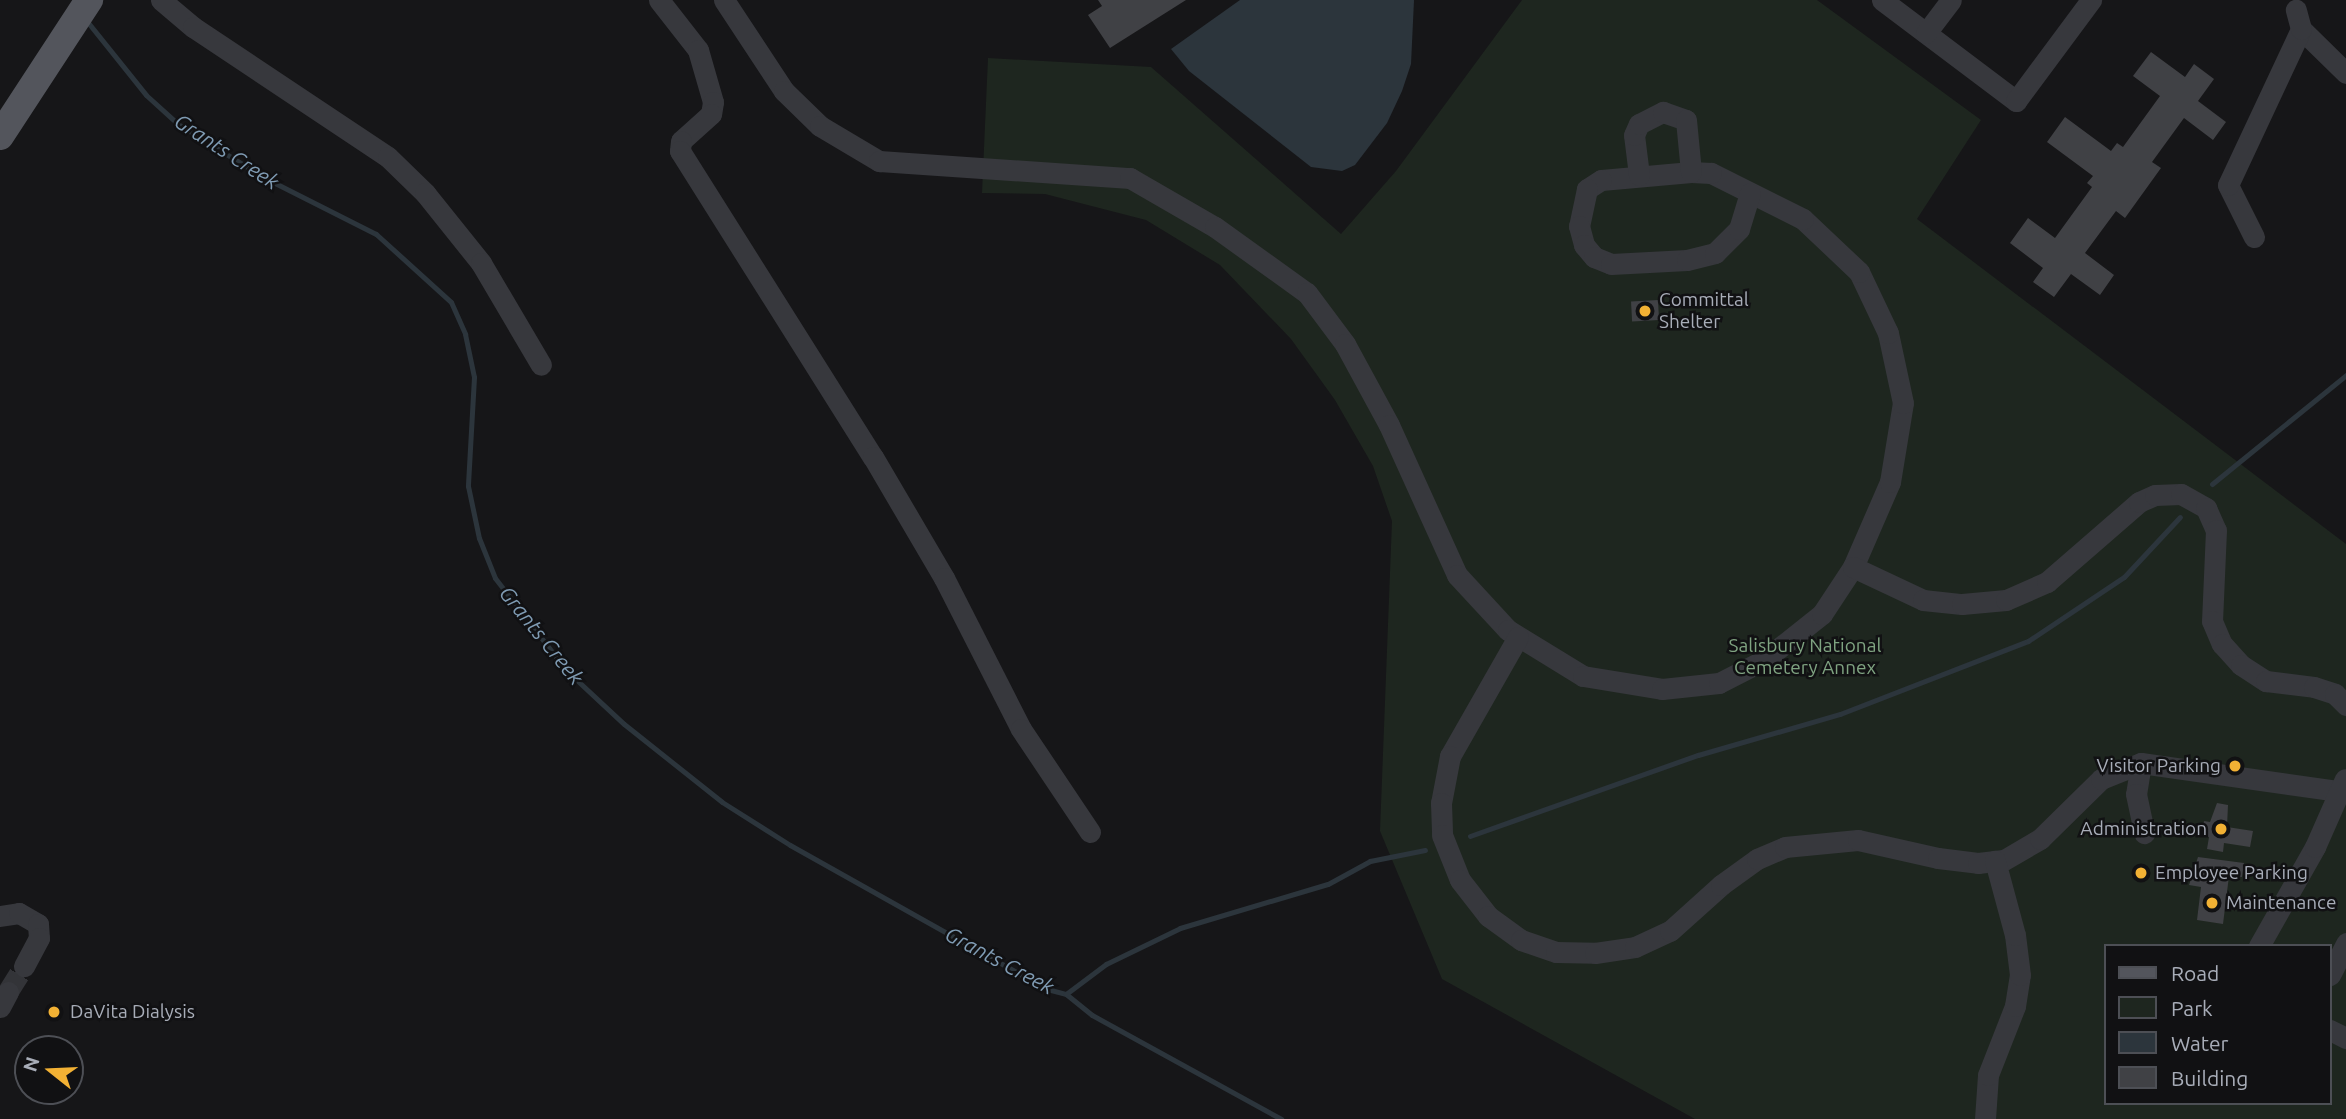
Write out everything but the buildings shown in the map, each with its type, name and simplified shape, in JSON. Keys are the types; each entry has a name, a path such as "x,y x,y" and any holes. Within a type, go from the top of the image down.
{"main road":[{"path":"5,129 89,0"}],"lane":[{"path":"161,0 193,27 388,157 425,193 481,262 541,365"},
{"path":"659,0 698,50 713,102 711,114 681,141 680,151 880,469 944,578 1021,729 1090,832"},
{"path":"724,0 784,91 820,126 879,160 1130,178 1215,227 1307,293 1345,344 1389,425 1457,575 1518,636 1583,676 1662,689 1719,682 1764,660 1822,614 1853,567 1889,482 1903,403 1888,333 1859,272 1803,219 1711,173 1691,172 1601,180 1587,189 1579,226 1584,245 1594,257 1611,264 1639,264 1715,253 1739,229 1750,194"},
{"path":"1882,0 2016,101 2091,0"},
{"path":"1926,33 1951,0"},
{"path":"2296,10 2346,73"},
{"path":"2254,237 2228,185 2296,10"},
{"path":"1639,175 1634,135 1639,124 1663,113 1686,120 1691,172"},
{"path":"1853,567 1923,600 1962,604 2006,600 2048,582 2139,502 2155,495 2181,494 2206,508 2216,530 2211,621 2222,644 2241,665 2266,681 2314,687 2334,694 2346,705"},
{"path":"1518,636 1450,756 1441,803 1442,835 1460,880 1488,916 1521,940 1556,952 1595,953 1635,947 1670,931 1757,859 1785,847 1819,841 1857,839 1938,858 1995,861 2040,839 2101,779 2141,763 2344,787 2315,847 2260,944"},
{"path":"2141,763 2136,794 2144,834"},
{"path":"1985,1119 1988,1075 2015,1006 2020,975 2015,935 1995,861"},
{"path":"3,921 26,915 38,924 39,938 24,966"},
{"path":"2332,971 2346,943"}],"green space":[{"name":"Salisbury National Cemetery Annex","path":"1522,0 1817,0 1981,120 1917,219 2346,544 2346,1119 1695,1119 1442,979 1380,831 1392,521 1373,466 1335,400 1291,339 1220,265 1146,220 1045,194 982,193 988,58 1151,67 1341,234 1396,171"}],"water":[{"path":"1240,0 1414,0 1411,64 1402,91 1387,123 1355,165 1342,171 1311,167 1189,71 1171,49"}],"waterway":[{"name":"Grants Creek","path":"86,20 146,95 178,124 263,177 376,234 451,302 465,334 474,377 468,486 479,538 495,578 566,670 624,724 722,802 790,845 1047,989 1066,994 1092,1015 1281,1119"},
{"path":"2212,484 2346,375"},
{"path":"1470,836 1698,755 1840,714 2028,641 2124,577 2180,517"},
{"path":"1066,994 1106,964 1180,928 1328,884 1370,861 1425,850"}],"tunnel":[{"path":"8,992 24,966"}],"place":[{"name":"Committal Shelter","path":"1645,311"},
{"name":"Visitor Parking","path":"2235,766"},
{"name":"Administration","path":"2221,829"},
{"name":"Employee Parking","path":"2141,873"},
{"name":"Maintenance","path":"2212,903"},
{"name":"DaVita Dialysis","path":"54,1012"}]}
